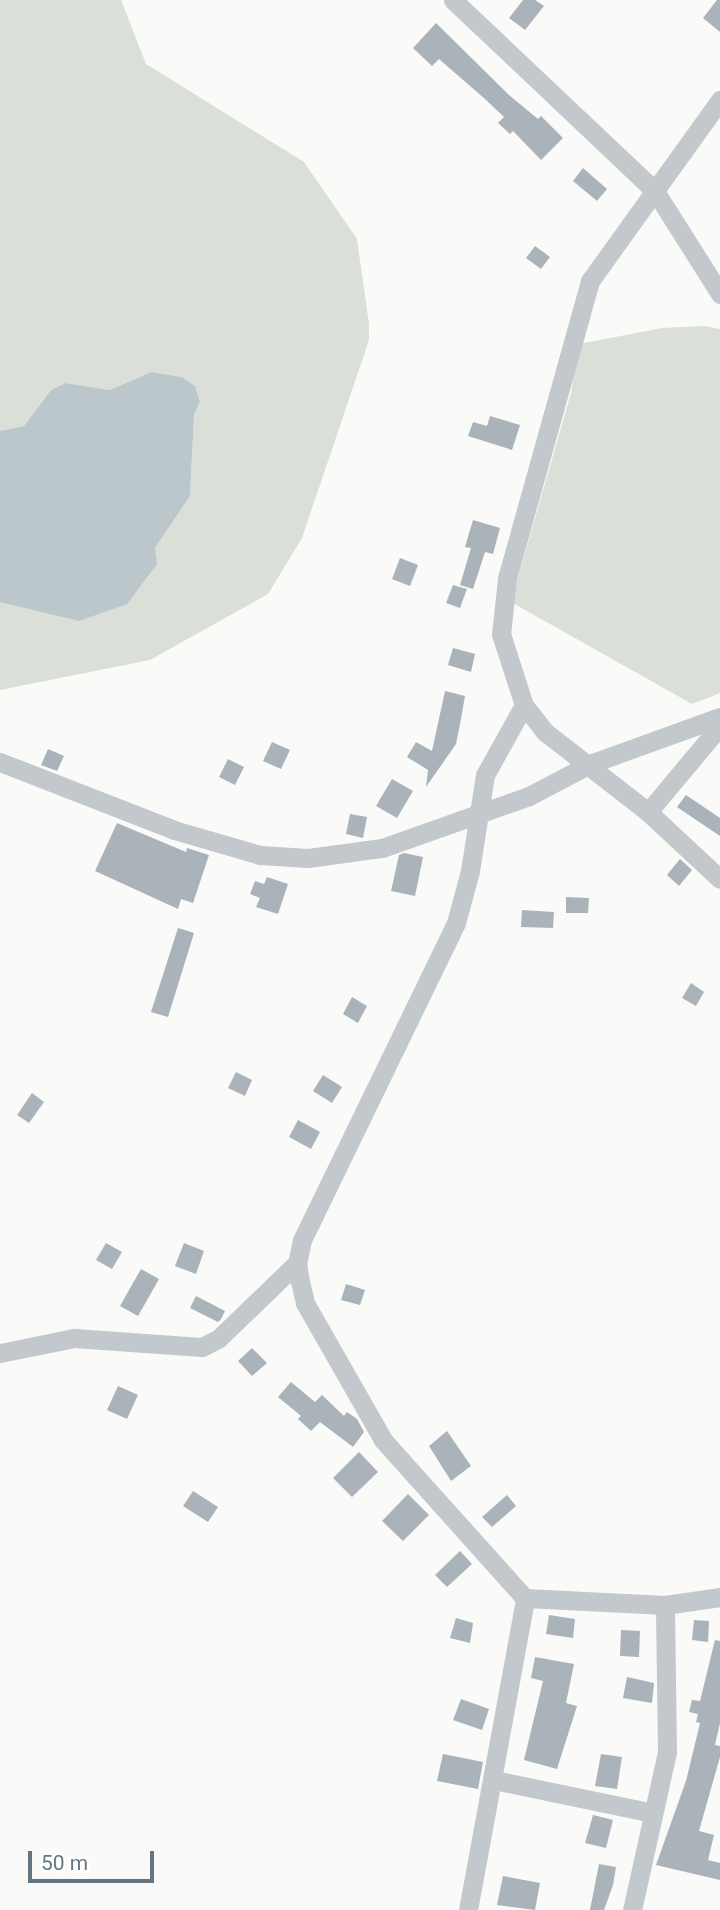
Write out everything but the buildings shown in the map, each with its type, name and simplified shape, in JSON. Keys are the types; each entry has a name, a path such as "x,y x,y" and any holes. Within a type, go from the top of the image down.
{"street":[{"path":"453,0 655,191 720,294"},
{"path":"720,100 590,281 507,579 501,634 524,705 545,732 590,764 648,812 720,879"},
{"path":"524,705 485,775 476,814 470,871 456,923 302,1240 297,1263 305,1303 383,1440 525,1598 665,1605 720,1597"},
{"path":"0,762 174,830 260,855 308,858 382,848 529,796 590,764 720,717"},
{"path":"648,812 720,726"},
{"path":"0,1353 74,1338 202,1347 218,1339 297,1263"},
{"path":"468,1910 495,1780 525,1598"},
{"path":"632,1910 667,1752 665,1605"},
{"path":"495,1780 653,1813"}],"shaded area":[{"path":"0,0 121,0 146,64 304,162 357,239 369,340 302,538 268,594 150,660 0,690 0,602 155,548 190,496 194,415 200,401 195,386 182,377 151,372 110,390 65,383 51,390 24,426 0,431"},
{"path":"704,326 720,329 720,693 692,704 511,602 571,393 579,344 662,328"},
{"path":"151,372 182,377 195,386 200,401 194,415 190,496 155,548 157,564 127,604 79,621 0,602 0,431 24,426 51,390 65,383 110,390"}]}
